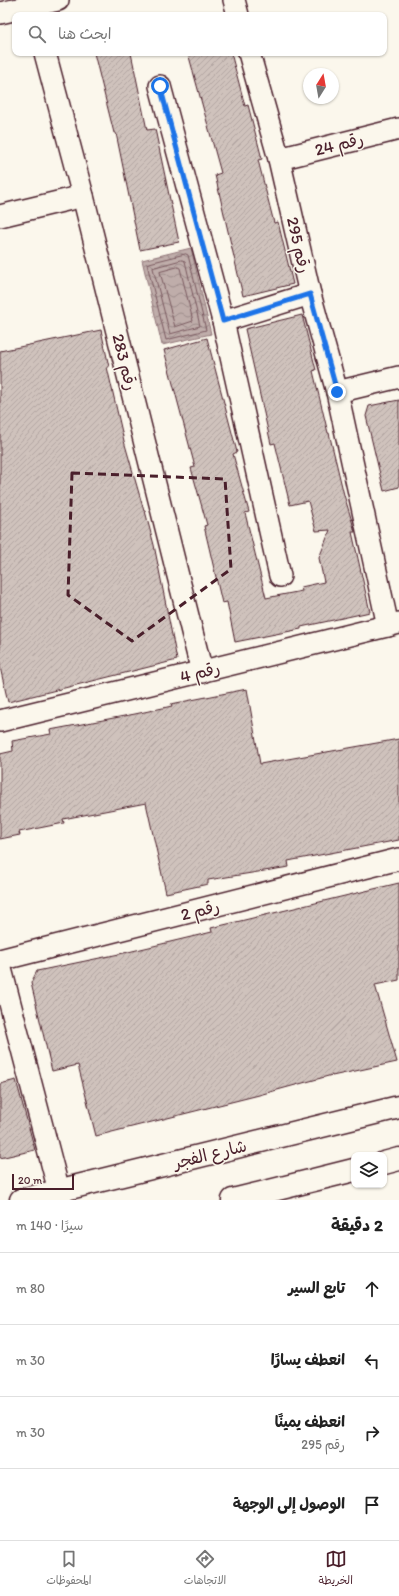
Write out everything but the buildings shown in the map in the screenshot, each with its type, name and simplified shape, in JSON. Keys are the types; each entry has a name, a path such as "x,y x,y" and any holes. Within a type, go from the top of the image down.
{"street":[{"path":"17,12 34,11 58,0"},
{"path":"234,0 237,12"},
{"path":"0,13 12,12"},
{"name":"رقم 283","path":"46,56 83,196 202,672"},
{"name":"رقم 295","path":"250,56 279,159 310,294 337,392 393,624"},
{"path":"160,86 223,321 280,576"},
{"name":"رقم 24","path":"279,159 399,129"},
{"path":"0,216 83,196"},
{"path":"223,321 310,294"},
{"path":"337,392 399,377"},
{"name":"رقم 4","path":"0,721 393,624"},
{"name":"رقم 2","path":"0,960 399,859"},
{"path":"0,965 59,1191"},
{"name":"شارع الفجر","path":"21,1200 399,1107"},
{"path":"387,1162 399,1159"},
{"path":"233,1200 351,1171"}],"highlighted area":[{"path":"72,473 225,479 231,569 132,641 68,595"}],"water":[{"path":"191,248 211,334 162,345 142,260"}],"route":[{"path":"160,86 223,321 310,294 337,392"}]}
